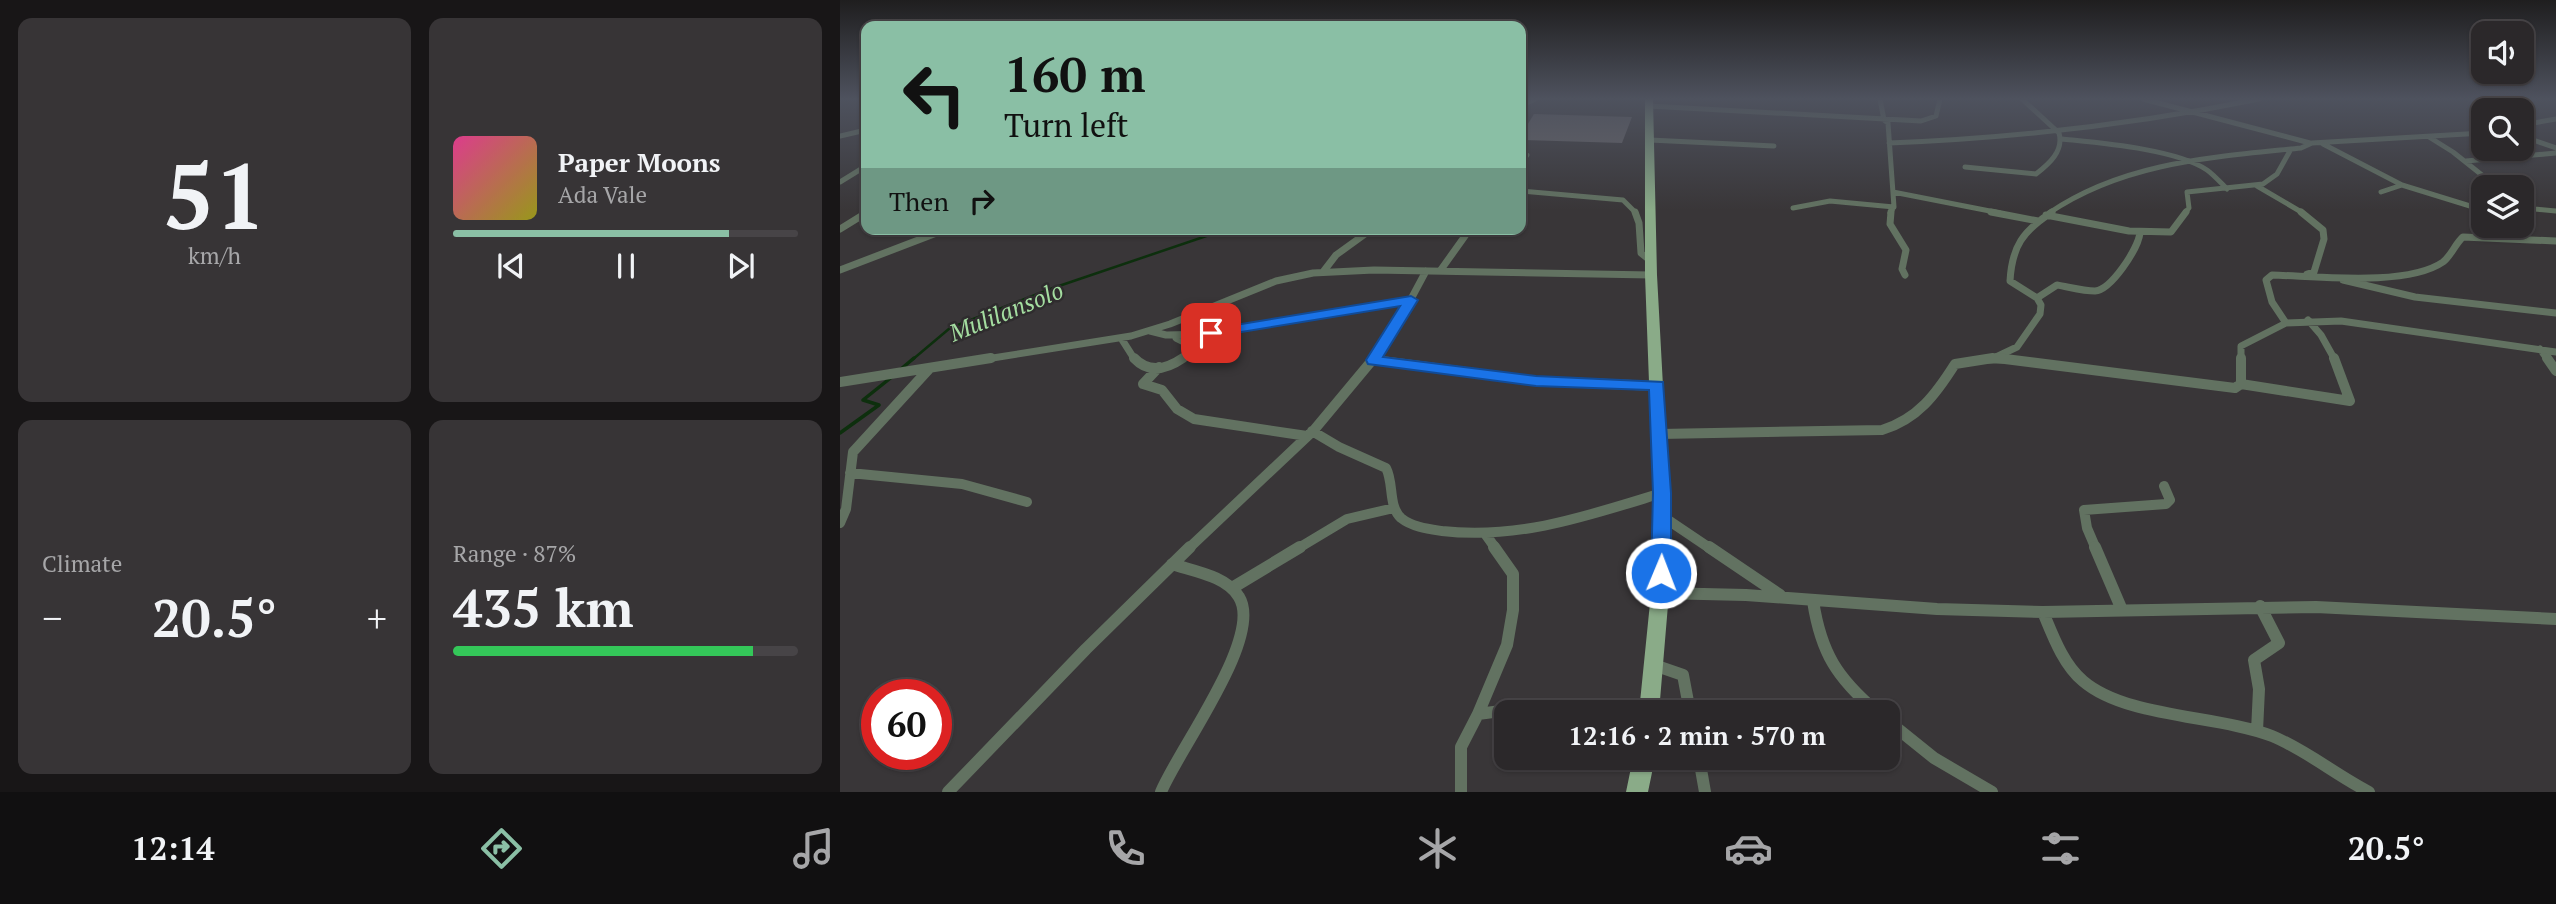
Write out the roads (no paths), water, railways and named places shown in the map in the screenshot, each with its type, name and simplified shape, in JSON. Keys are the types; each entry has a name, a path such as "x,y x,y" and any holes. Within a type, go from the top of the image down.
{"main road":[{"path":"1649,700 1660,593 1662,516 1651,268 1650,136"},
{"path":"1637,792 1642,770"}],"street":[{"path":"1889,136 1894,207 1889,213 1889,223 1892,233 1906,250 1902,268 1905,275"},
{"path":"1889,143 1993,136"},
{"path":"2059,136 2062,139 2125,145 2184,161 2207,170 2227,189"},
{"path":"2282,136 2312,144"},
{"path":"1995,358 2019,345 2040,314 2041,305 2038,298 2014,285 2008,275 2015,247 2046,215 2103,184 2184,161 2291,149 2312,144 2443,136"},
{"path":"2429,137 2482,175"},
{"path":"1965,167 2036,174 2061,148 2062,139"},
{"path":"1650,140 1774,146"},
{"path":"2534,141 2556,151"},
{"path":"2322,144 2402,185 2471,206"},
{"path":"2046,215 2140,233 2174,231 2176,222 2189,208 2187,192 2258,186 2274,178 2291,149"},
{"path":"2466,162 2556,151"},
{"path":"840,181 861,169"},
{"path":"2381,192 2402,185"},
{"path":"2258,186 2298,209 2323,230 2324,239 2315,272 2302,275"},
{"path":"1526,191 1623,200 1635,212 1639,223 1640,250 1651,268"},
{"path":"1893,192 2038,221"},
{"path":"1793,208 1804,203 1855,202 1894,207"},
{"path":"2534,208 2556,211"},
{"path":"840,229 861,216"},
{"path":"840,220 861,220"},
{"path":"2038,298 2057,285 2104,289 2111,277 2138,248 2140,233"},
{"path":"840,270 933,235"},
{"path":"1323,272 1329,261 1363,235"},
{"path":"1440,271 1466,235"},
{"path":"2286,323 2272,302 2266,280 2272,275 2373,276 2436,266 2451,255 2457,241 2463,237 2556,241"},
{"path":"840,382 1121,338 1150,331 1276,281 1323,272 1651,268"},
{"path":"948,792 1062,673 1309,433 1374,360 1426,271"},
{"path":"2324,276 2415,297 2556,313"},
{"path":"1174,337 1257,327 1411,300"},
{"path":"1660,434 1882,430 1910,418 1933,398 1955,364 1995,358 2212,387 2235,388 2241,384 2268,391 2322,394 2350,401 2342,373 2316,326 2308,320"},
{"path":"2241,384 2241,346 2256,335 2286,323 2308,320 2378,325 2556,352"},
{"path":"1121,338 1136,362 1159,367 1174,365 1193,350 1192,346 1174,337 1150,331"},
{"path":"2540,349 2556,371"},
{"path":"1374,360 1536,381 1657,386"},
{"path":"1159,367 1143,384 1166,393 1184,415 1206,421 1309,433 1386,468 1390,473 1394,508 1404,521 1414,524 1454,534 1486,535 1555,524 1662,493"},
{"path":"840,523 846,509 853,452 929,369"},
{"path":"850,473 962,484 1027,502"},
{"path":"2122,610 2087,528 2084,510 2166,504 2170,500 2164,486"},
{"path":"1232,588 1347,519 1394,508"},
{"path":"1662,516 1783,597"},
{"path":"1461,792 1461,747 1507,645 1513,610 1513,574 1486,535"},
{"path":"1161,792 1177,755 1237,654 1248,618 1246,605 1232,588 1172,564"},
{"path":"1660,593 2043,612 2260,606 2556,619"},
{"path":"1813,601 1816,628 1830,665 1865,700"},
{"path":"2257,731 2259,689 2253,660 2279,643 2260,606"},
{"path":"2043,612 2056,644 2070,665 2094,689 2122,700 2257,731 2282,741 2369,792"},
{"path":"1654,665 1683,675 1688,700"},
{"path":"1478,714 1494,710"},
{"path":"1900,731 1934,758 1992,792"},
{"path":"1701,770 1705,792"}],"waterway":[{"name":"Mulilansolo","path":"912,360 950,328 1053,288 1209,235"},
{"name":"Mulilansolo","path":"901,369 914,358"},
{"name":"Mulilansolo","path":"840,433 879,405 863,400 893,376"}]}
